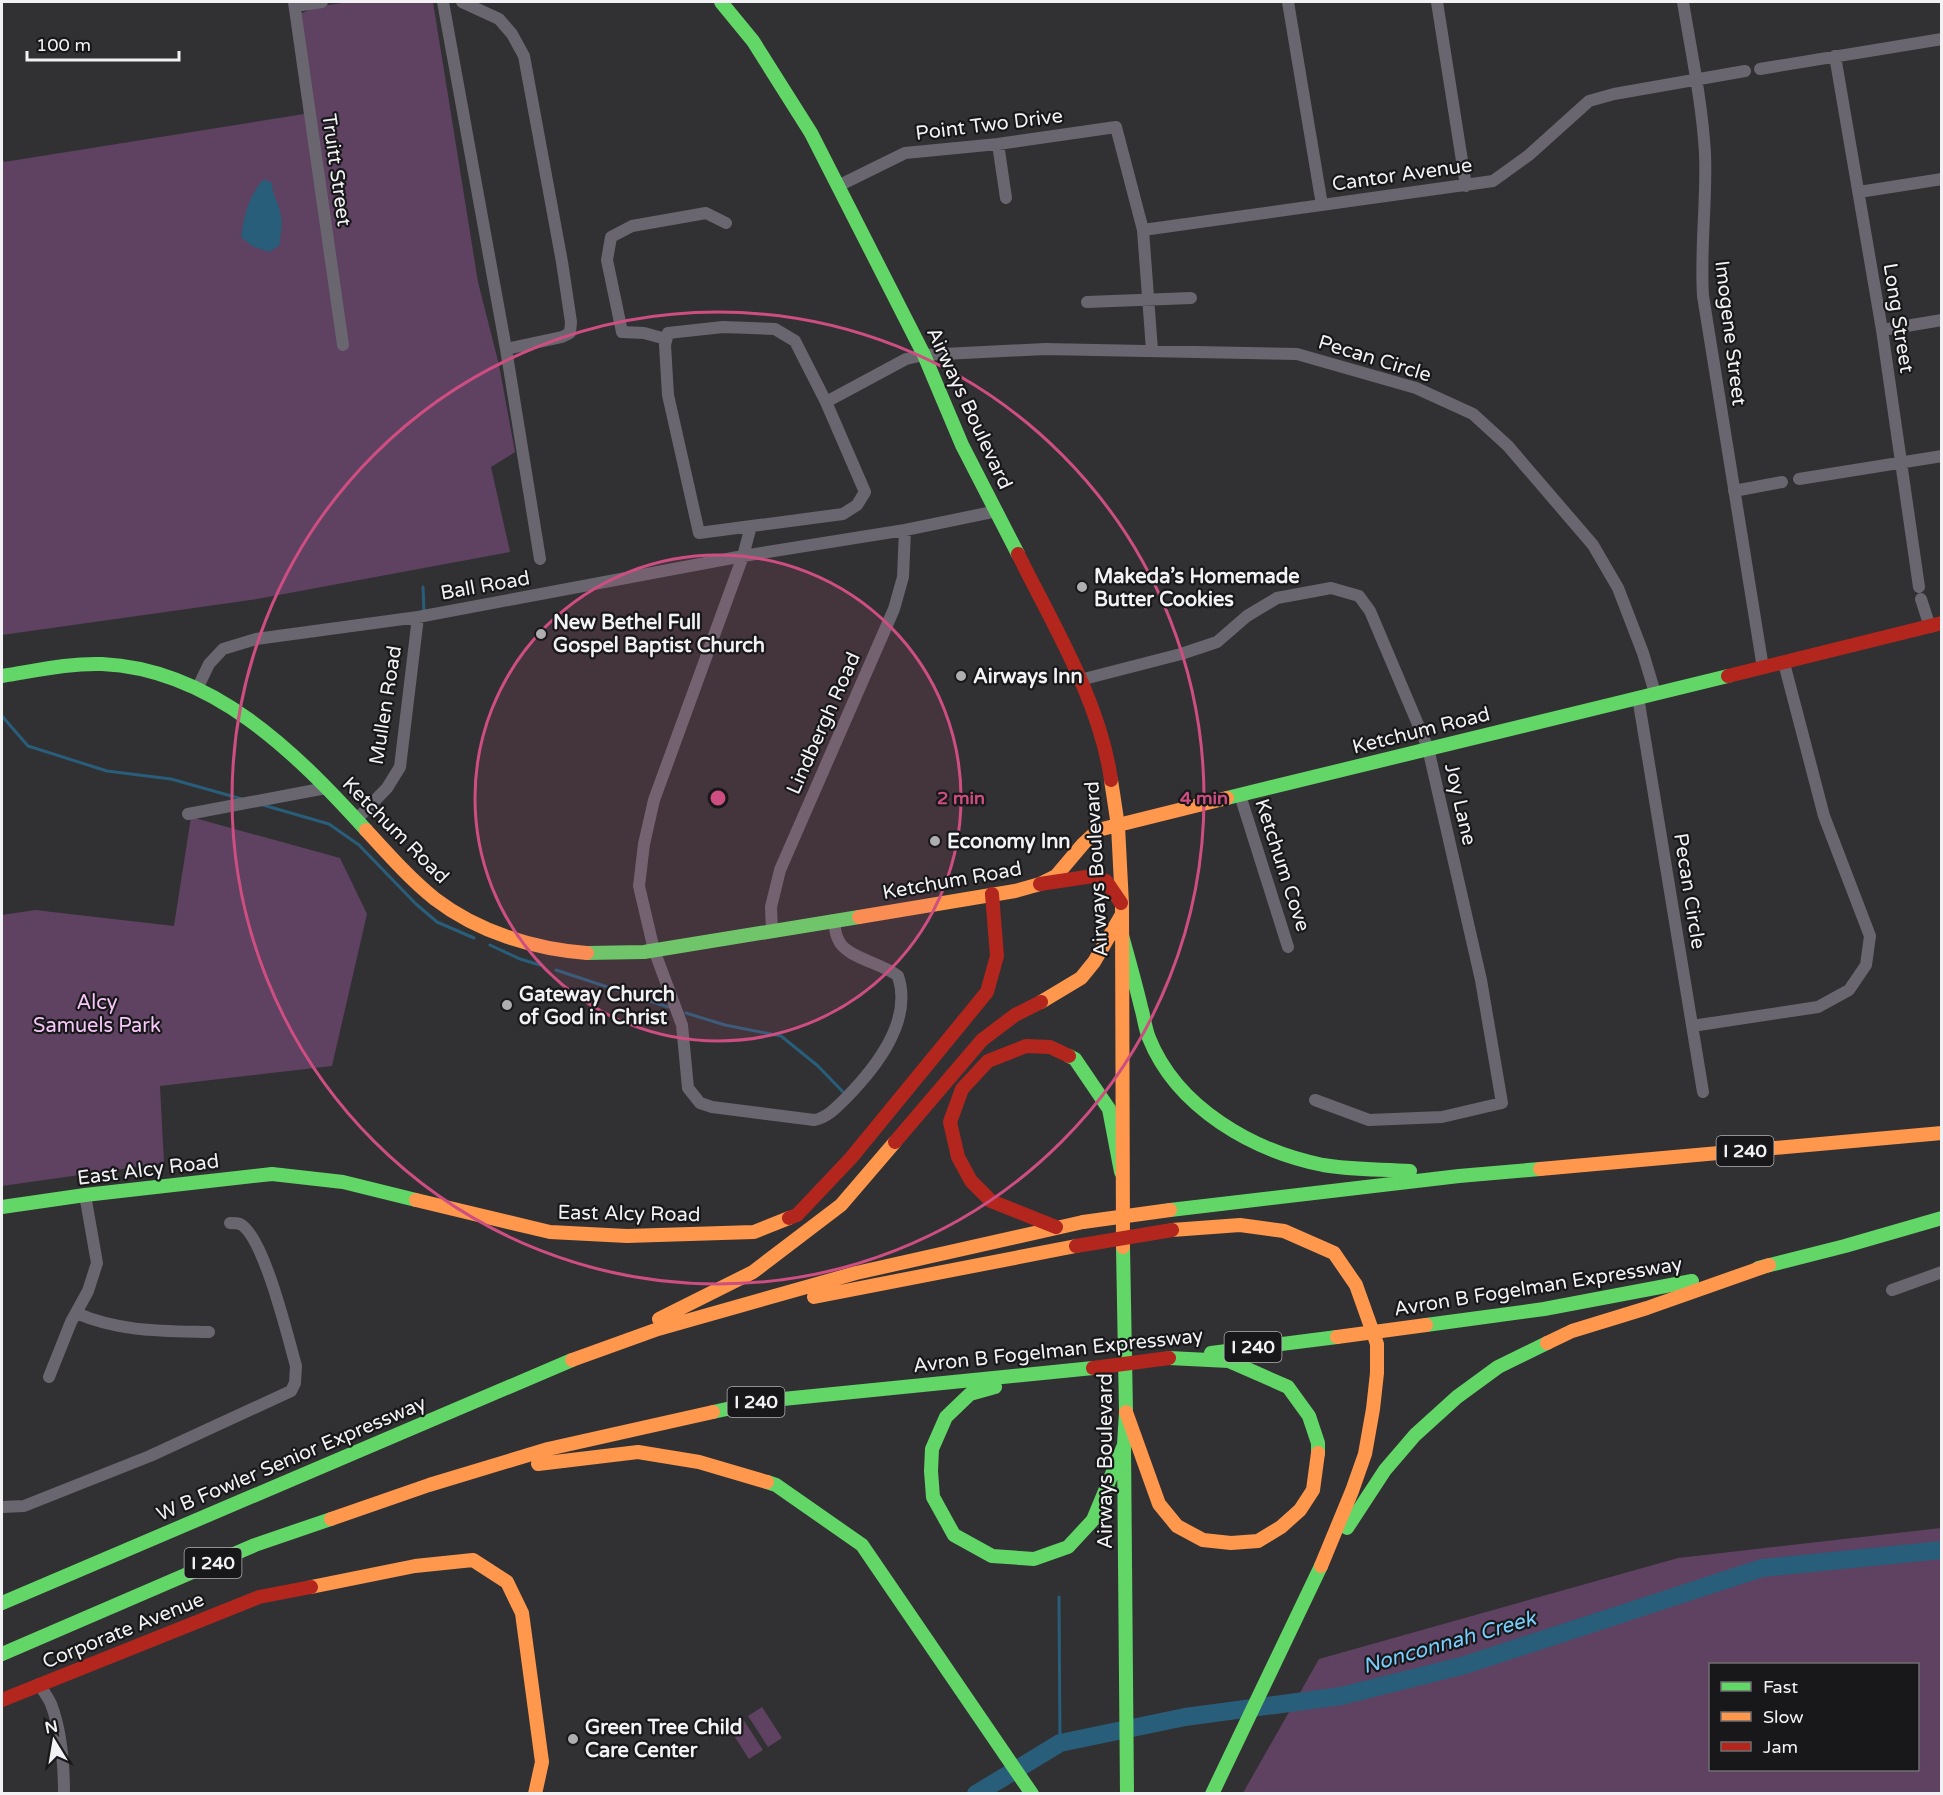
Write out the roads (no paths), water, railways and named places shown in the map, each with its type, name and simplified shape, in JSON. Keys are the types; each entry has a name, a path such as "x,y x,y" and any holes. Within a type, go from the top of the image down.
{"main road":[{"name":"Airways Boulevard","path":"721,2 753,41 811,133 924,356 962,445 1080,680 1104,741 1118,826 1121,910 1127,1794"},
{"name":"Ketchum Road","path":"198,687 225,701 266,730 326,788 383,851 431,895 466,919 536,945 574,951 610,953 654,950 1040,884 1056,876 1098,830 1936,625"},
{"path":"2,676 66,667 113,665 153,672 198,687"},
{"path":"596,1350 753,1272 840,1205 982,1040 1015,1015 1053,996 1081,978 1094,962 1121,910 1106,881 1093,876 1040,884"},
{"name":"East Alcy Road","path":"2,1207 85,1195 272,1174 343,1182 550,1232 627,1236 754,1232 797,1215 851,1158 987,992 997,956 992,894"},
{"path":"1121,932 1150,1040 1166,1070 1189,1096 1210,1114 1236,1132 1272,1151 1297,1160 1361,1170 1398,1170 1459,1176"},
{"path":"1056,1227 991,1201 971,1181 958,1157 950,1122 962,1089 988,1061 1026,1046 1050,1047 1075,1059 1109,1109 1121,1172"},
{"name":"I 240","path":"596,1350 658,1329 856,1273 1083,1222 1459,1176 1941,1132"},
{"name":"Avron B Fogelman Expressway","path":"429,1485 548,1449 763,1401 1093,1368 1544,1309 1769,1265 1941,1218"},
{"path":"719,1312 795,1301 1076,1246 1172,1230 1240,1225 1284,1231 1334,1253 1356,1285 1377,1344 1377,1373 1365,1454 1316,1577 1212,1794"},
{"path":"1316,1577 1373,1486 1415,1435 1457,1397 1498,1367 1572,1330 1647,1308 1769,1265"},
{"name":"W B Fowler Senior Expressway","path":"2,1603 478,1398 596,1350"},
{"path":"1126,1412 1159,1504 1177,1526 1203,1540 1232,1543 1258,1541 1281,1527 1300,1510 1313,1490 1318,1443 1310,1416 1288,1387 1229,1361 1169,1358"},
{"path":"1054,1372 970,1394 946,1417 932,1449 931,1472 933,1497 954,1535 992,1556 1034,1559 1068,1547 1093,1520 1124,1445"},
{"path":"429,1485 546,1463 638,1452 699,1462 776,1485 862,1545 941,1657 1032,1794"},
{"name":"I 240","path":"2,1654 255,1545 429,1485"},
{"name":"Corporate Avenue","path":"2,1700 259,1597 415,1566 473,1560 507,1582 522,1613 542,1762 535,1794"}],"street":[{"path":"294,4 322,2"},
{"path":"443,2 506,349 540,559"},
{"path":"462,2 499,19 512,34 524,56 571,322 570,333 562,337 506,349"},
{"path":"1288,2 1322,205"},
{"path":"1437,2 1466,186"},
{"name":"Imogene Street","path":"1683,2 1705,160 1701,251 1702,296 1763,668"},
{"name":"Truitt Street","path":"294,4 343,345"},
{"path":"1760,69 1941,39"},
{"name":"Long Street","path":"1835,56 1882,330 1920,593 1936,625"},
{"name":"Cantor Avenue","path":"1143,230 1493,181 1529,155 1589,101 1745,71"},
{"name":"Point Two Drive","path":"838,186 905,153 998,144 1116,127 1143,230"},
{"path":"998,144 1006,198"},
{"path":"1859,192 1941,179"},
{"path":"666,339 644,333 622,332 607,260 611,237 632,226 706,213 726,223"},
{"path":"1143,230 1152,350"},
{"path":"1087,302 1191,298"},
{"path":"1882,330 1941,320"},
{"path":"723,327 775,329 795,341 826,402 865,492 857,505 843,514 699,533 668,394 665,345 668,333 723,327"},
{"name":"Pecan Circle","path":"826,402 906,359 1045,349 1297,354 1416,387 1473,414 1508,446 1593,545 1618,588 1643,653 1655,693"},
{"path":"1798,479 1941,456"},
{"path":"1734,490 1782,482"},
{"name":"Ball Road","path":"198,687 209,664 223,649 256,639 423,616 743,556 905,530 997,511"},
{"path":"751,526 743,556 651,811 639,886 654,950 682,1025 688,1088 700,1103 712,1107 821,1119 840,1104 866,1077 883,1054 893,1035 899,1014 901,993 898,976 859,957 841,945 834,920"},
{"name":"Lindbergh Road","path":"772,931 771,907 780,870 894,609 903,577 905,530"},
{"name":"Joy Lane","path":"1080,680 1181,654 1217,642 1247,616 1277,598 1331,588 1359,596 1370,611 1428,748 1481,980 1502,1103 1442,1117 1369,1120 1315,1100"},
{"name":"Mullen Road","path":"356,820 387,788 400,767 423,616"},
{"path":"1692,1026 1818,1007 1849,990 1866,965 1870,936 1824,816 1784,663"},
{"name":"Pecan Circle","path":"1638,697 1703,1092"},
{"path":"188,814 326,788"},
{"name":"Ketchum Cove","path":"1240,795 1288,947"},
{"path":"49,1377 62,1342 88,1291 97,1263 85,1195"},
{"path":"2,1507 24,1506 150,1456 291,1391 295,1383 296,1366 265,1261 250,1235 240,1224 230,1223"},
{"path":"1892,1290 1941,1272"},
{"path":"76,1313 125,1328 209,1332"},
{"path":"39,1684 51,1705 56,1726 64,1762 64,1794"}],"water":[{"path":"264,179 272,183 281,220 279,246 269,252 252,246 241,237 248,206"}],"waterway":[{"path":"423,587 424,612"},
{"path":"2,716 28,746 107,771 171,779 242,799"},
{"path":"263,805 329,824 359,845 415,903"},
{"path":"416,904 437,922 474,938"},
{"path":"490,945 520,959 540,965"},
{"path":"556,970 668,1007"},
{"path":"686,1013 725,1025 781,1036 818,1066 843,1092"},
{"name":"Nonconnah Creek","path":"976,1794 1060,1743 1185,1717 1341,1696 1465,1665 1762,1568 1942,1550"},
{"path":"1059,1597 1060,1743"}],"place":[{"name":"Makeda’s Homemade Butter Cookies","path":"1082,587"},
{"name":"New Bethel Full Gospel Baptist Church","path":"541,634"},
{"name":"Airways Inn","path":"961,676"},
{"name":"Economy Inn","path":"935,841"},
{"name":"Gateway Church of God in Christ","path":"507,1005"},
{"name":"Green Tree Child Care Center","path":"573,1739"}],"park label":[{"name":"Alcy Samuels Park","path":"97,1014"}]}
